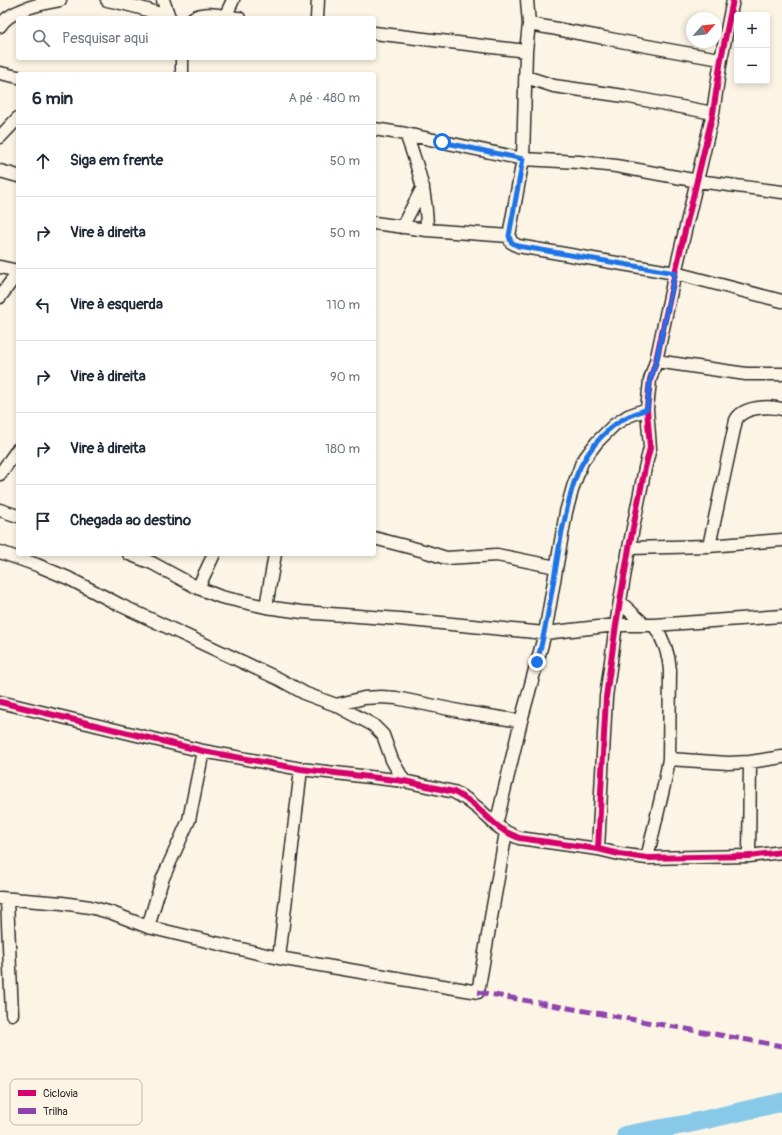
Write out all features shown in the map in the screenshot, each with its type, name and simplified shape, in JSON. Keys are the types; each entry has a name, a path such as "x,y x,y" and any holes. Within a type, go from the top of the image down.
{"street":[{"path":"0,26 28,4 60,0"},
{"path":"107,0 127,3 167,16"},
{"path":"163,0 170,16"},
{"path":"225,16 233,0"},
{"path":"317,16 318,0"},
{"path":"527,0 529,24 526,51 523,159 509,236 511,242 518,246 675,273 782,301"},
{"path":"598,849 606,697 620,602 650,448 647,409 650,380 656,362 675,273 713,113 721,59 733,0"},
{"path":"196,16 205,14 218,16"},
{"path":"529,24 721,59"},
{"path":"376,33 526,51"},
{"path":"182,60 182,72"},
{"path":"0,73 16,77"},
{"path":"526,77 554,86 624,96 713,113"},
{"path":"0,137 16,120"},
{"path":"376,129 406,134 523,159 579,162 616,166 698,181 782,192"},
{"path":"406,134 419,170 423,187 427,210 428,230"},
{"path":"0,171 16,175"},
{"path":"402,227 423,187"},
{"path":"376,223 428,230 509,236"},
{"path":"0,268 16,272"},
{"path":"1,295 16,275"},
{"path":"656,362 746,374 782,374"},
{"path":"709,546 738,416 742,413 760,407 782,409"},
{"path":"12,1014 3,899 90,907 148,926 279,958 478,992 501,829 521,721 545,633 566,512 573,487 582,462 597,442 614,425 628,416 647,409"},
{"path":"0,474 16,452"},
{"path":"0,510 16,515"},
{"path":"376,539 446,558 497,555 556,568"},
{"path":"630,548 709,546 782,540"},
{"path":"0,552 16,555"},
{"path":"23,556 40,559 306,694 336,705 373,725 383,735 392,760 404,781"},
{"path":"135,556 152,563 198,588 221,597 266,607 302,612 400,619 545,633 616,625 650,625 782,616"},
{"path":"198,588 213,556"},
{"path":"266,607 275,556"},
{"path":"620,602 650,625 663,640 669,657 669,759 647,858"},
{"path":"336,705 364,698 396,698 464,712 521,721"},
{"path":"0,702 202,752 301,769 404,781 454,792 479,809 501,829 519,838 598,849 647,858 749,856 782,852"},
{"path":"148,926 162,880 188,820 202,752"},
{"path":"669,759 728,763 750,762 782,757"},
{"path":"377,778 392,760"},
{"path":"749,856 750,762"},
{"path":"279,958 301,769"}],"waterway":[{"path":"626,1135 687,1124 782,1102"}],"marked path":[{"path":"478,992 782,1046"}],"cycle path":[{"path":"598,849 606,697 629,548 650,448 647,409 650,380 656,361 713,113 721,59 733,0"},
{"path":"0,702 203,751 301,769 404,781 454,792 479,809 496,825 519,838 598,849 647,858 749,856 782,852"}],"route":[{"path":"442,142 523,159 509,236 511,242 518,246 675,273 656,362 650,380 647,409 628,416 614,425 597,442 582,462 573,487 566,512 545,633 537,662"}]}
